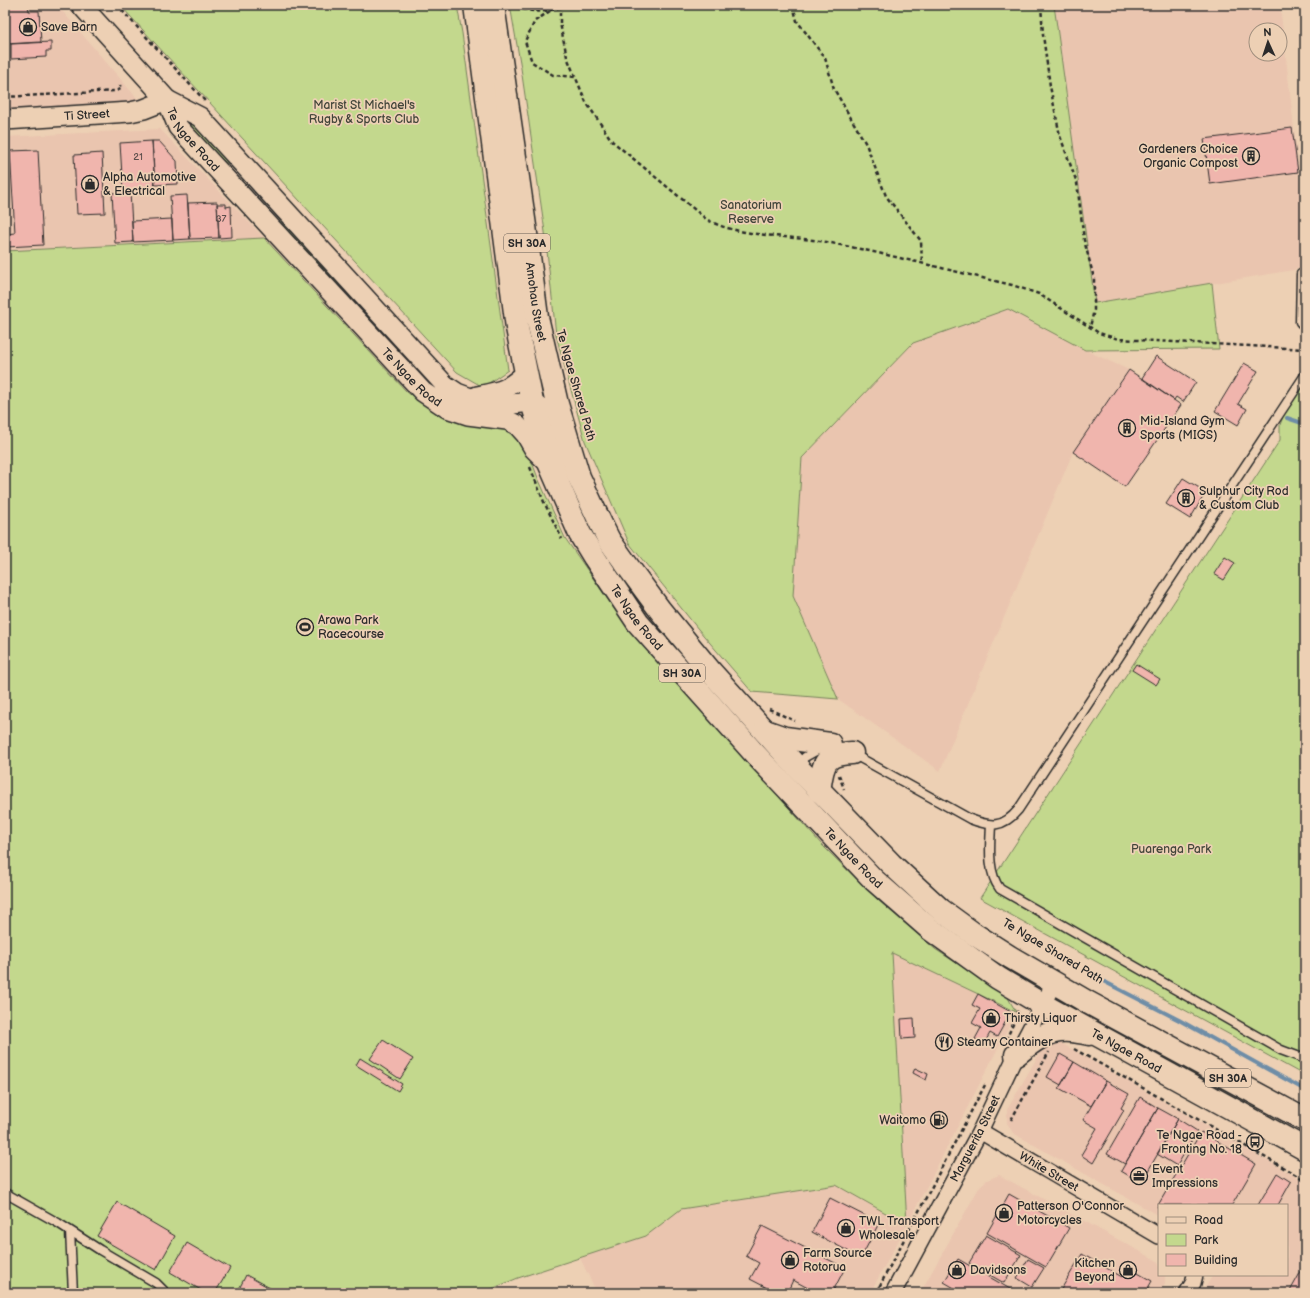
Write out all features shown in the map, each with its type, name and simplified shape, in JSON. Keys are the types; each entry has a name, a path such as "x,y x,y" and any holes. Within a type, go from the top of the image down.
{"main road":[{"name":"Amohau Street","path":"474,5 517,328 532,402 540,466"},
{"name":"Amohau Street","path":"493,5 537,317 556,404 579,477"},
{"name":"Te Ngae Road","path":"540,466 594,558 638,623 699,692 788,773 874,880 912,915 930,930 998,978 1305,1149"},
{"name":"Te Ngae Road","path":"579,477 609,540 660,610 706,666 765,730 788,773 819,791 890,864 941,910 974,934 1054,983 1305,1120"},
{"path":"765,730 785,738 830,744"},
{"path":"819,791 825,762 835,756 852,753"},
{"path":"1011,1048 1050,1033 1069,1030 1100,1036"}],"street":[{"name":"Te Ngae Road","path":"81,5 167,100 178,127 423,392 447,408 468,415 507,420 517,425 526,435 534,449 540,466"},
{"name":"Te Ngae Road","path":"167,100 200,117 445,385 457,393 484,403 502,404 532,402 542,410 548,418 562,460 579,477"},
{"name":"Ti Street","path":"5,120 130,112 144,109 167,100"},
{"path":"245,198 261,183"},
{"path":"368,333 386,319"},
{"path":"470,398 505,390 526,373"},
{"name":"Marguerita Street","path":"893,1293 980,1131 1011,1048 1043,1004 1054,983"},
{"name":"White Street","path":"980,1131 1158,1235"},
{"path":"1187,1293 1193,1283 1195,1276"}],"lane":[{"path":"1301,274 1300,322 1305,327"},
{"path":"788,773 814,752 830,744 841,746 970,819 991,825 999,825 1006,822 1018,810 1305,375"},
{"path":"991,825 990,856 995,883 1000,889 1281,1050 1305,1059"},
{"path":"5,1193 156,1283 166,1293"},
{"path":"70,1231 73,1293"}],"path":[{"path":"509,5 536,12 550,11"},
{"path":"792,5 797,21 825,58 834,89 866,144 886,196 921,241 922,264"},
{"path":"1041,5 1043,35 1050,86 1060,136 1077,182 1084,240 1094,278 1094,310 1090,327"},
{"path":"575,77 553,75 532,62 525,41 535,21 560,6 560,23 567,57 586,102 612,141 706,219 715,224 742,231 830,243 1012,285 1039,294 1099,333 1118,339 1305,349"},
{"path":"5,97 116,91 121,89 120,85"},
{"path":"540,466 544,502 565,544"},
{"path":"764,704 769,710 798,722"},
{"path":"839,774 843,788 847,794"},
{"path":"1011,1048 1018,1013 1014,1006"},
{"path":"1071,1048 1305,1180"},
{"path":"1011,1120 1050,1050"},
{"path":"876,1293 986,1084"}],"shaded area":[{"path":"5,5 57,5 141,103 5,110"},
{"path":"1054,5 1280,5 1282,22 1248,22 1248,62 1286,62 1305,226 1305,268 1095,303"},
{"path":"160,129 264,238 5,251 5,137"},
{"path":"1008,309 1085,350 1129,370 1073,452 940,771 838,699 793,596 802,458 913,343"},
{"path":"892,952 1016,1013 907,1225"},
{"path":"1061,1043 1305,1182 1305,1293 1202,1293 1212,1276 1288,1276 1288,1204 1158,1204 1158,1215 1013,1133 1007,1123 1007,1110 1043,1047"},
{"path":"999,1175 1156,1260 1158,1262 1158,1276 1165,1276 1165,1283 1160,1293 920,1293 980,1186 987,1180"},
{"path":"836,1185 907,1225 870,1293 597,1293 580,1258 622,1243 681,1209"}],"green space":[{"name":"Marist St Michael's Rugby & Sports Club","path":"120,5 457,5 508,370 483,387 457,372"},
{"name":"Sanatorium Reserve","path":"510,5 1054,5 1095,303 1212,283 1219,349 1085,350 1008,309 913,343 802,458 793,596 838,699 752,692 698,629 629,543 585,441 556,335 545,232 521,68"},
{"path":"183,121 190,123 204,132 233,163 230,165 213,154"},
{"path":"260,196 371,316 369,320 302,252 284,225"},
{"name":"Arawa Park Racecourse","path":"264,238 407,392 418,400 461,420 508,428 525,444 538,478 565,538 627,627 822,845 879,901 935,949 1007,996 1016,1012 892,953 907,1225 836,1185 681,1209 646,1236 518,1278 482,1293 5,1293 5,251"},
{"name":"Puarenga Park","path":"1305,383 1305,1072 1298,1072 980,898 1280,440 1280,425 1285,411"}],"building":[{"path":"5,5 28,5 29,11 39,11 41,42 5,44"},
{"path":"51,42 51,51 46,51 46,57 11,59 11,44"},
{"name":"Gardeners Choice Organic Compost","path":"1292,128 1298,172 1210,184 1204,139"},
{"path":"152,141 155,190 123,192 120,143"},
{"path":"152,141 159,141 177,161 178,184 155,185"},
{"path":"38,150 43,245 6,247 6,234 15,233 10,151"},
{"name":"Alpha Automotive & Electrical","path":"102,153 105,213 77,214 74,155"},
{"path":"130,192 133,242 115,243 112,193"},
{"path":"187,195 190,239 173,240 170,196"},
{"path":"217,202 219,238 190,239 188,203"},
{"path":"217,204 226,204 226,207 231,206 232,237 219,238"},
{"path":"172,219 173,240 133,242 132,221"},
{"path":"1156,356 1196,382 1183,402 1176,397 1174,400 1142,378"},
{"path":"1244,363 1258,371 1238,404 1247,409 1238,425 1215,411"},
{"name":"Mid-Island Gym Sports (MIGS)","path":"1129,370 1181,405 1125,487 1073,452"},
{"name":"Sulphur City Rod & Custom Club","path":"1183,478 1206,492 1190,519 1166,504"},
{"path":"1225,557 1235,563 1224,580 1214,574"},
{"path":"1136,664 1160,679 1156,685 1132,670"},
{"name":"Thirsty Liquor","path":"978,994 1011,1012 997,1037 990,1033 984,1044 975,1039 981,1028 972,1023 980,1009 972,1005"},
{"path":"914,1018 915,1038 902,1039 901,1019"},
{"name":"Steamy Container","path":"943,1036 949,1039 944,1047 939,1045"},
{"path":"383,1040 413,1059 400,1079 370,1059"},
{"path":"1060,1054 1074,1062 1061,1085 1047,1077"},
{"path":"360,1058 402,1084 398,1091 356,1065"},
{"path":"1074,1062 1106,1081 1091,1106 1059,1088"},
{"path":"915,1068 928,1074 926,1080 913,1073"},
{"path":"1106,1081 1129,1094 1121,1108 1124,1110 1093,1163 1081,1155 1097,1128 1083,1120"},
{"path":"1140,1097 1158,1108 1125,1164 1107,1154"},
{"path":"1158,1108 1178,1119 1141,1183 1121,1171"},
{"path":"1178,1119 1197,1131 1177,1166 1157,1154"},
{"path":"1201,1132 1256,1164 1233,1204 1159,1204"},
{"path":"1277,1173 1291,1182 1279,1204 1259,1204"},
{"path":"1009,1194 1069,1228 1046,1267 987,1233"},
{"name":"TWL Transport Wholesale","path":"830,1198 879,1223 861,1258 812,1232"},
{"path":"117,1202 175,1236 156,1270 97,1236"},
{"name":"Farm Source Rotorua","path":"762,1226 845,1268 832,1293 817,1293 793,1280 787,1293 777,1293 750,1279 759,1263 746,1256"},
{"path":"986,1235 1021,1255 1004,1283 969,1263"},
{"path":"187,1243 230,1268 215,1293 206,1293 170,1272"},
{"path":"1082,1254 1122,1277 1127,1267 1152,1281 1145,1293 1059,1293"},
{"path":"958,1259 1017,1293 963,1293 944,1282"},
{"path":"1028,1259 1044,1268 1032,1287 1017,1278"},
{"path":"1304,1266 1305,1293 1289,1293"},
{"path":"246,1275 279,1293 237,1293"}],"waterway":[{"path":"1287,418 1305,424"},
{"path":"1105,982 1179,1020 1305,1090"}],"place":[{"name":"Save Barn","path":"28,27"},
{"name":"Gardeners Choice Organic Compost","path":"1251,156"},
{"name":"Alpha Automotive & Electrical","path":"90,184"},
{"name":"Mid-Island Gym Sports (MIGS)","path":"1127,428"},
{"name":"Sulphur City Rod & Custom Club","path":"1186,498"},
{"name":"Arawa Park Racecourse","path":"305,627"},
{"name":"Thirsty Liquor","path":"991,1018"},
{"name":"Steamy Container","path":"944,1042"},
{"name":"Waitomo","path":"939,1120"},
{"name":"Te Ngae Road - Fronting No. 18","path":"1255,1142"},
{"name":"Event Impressions","path":"1139,1176"},
{"name":"Patterson O'Connor Motorcycles","path":"1004,1213"},
{"name":"TWL Transport Wholesale","path":"846,1228"},
{"name":"Farm Source Rotorua","path":"790,1260"},
{"name":"Davidsons","path":"957,1270"},
{"name":"Kitchen Beyond","path":"1128,1270"}]}
